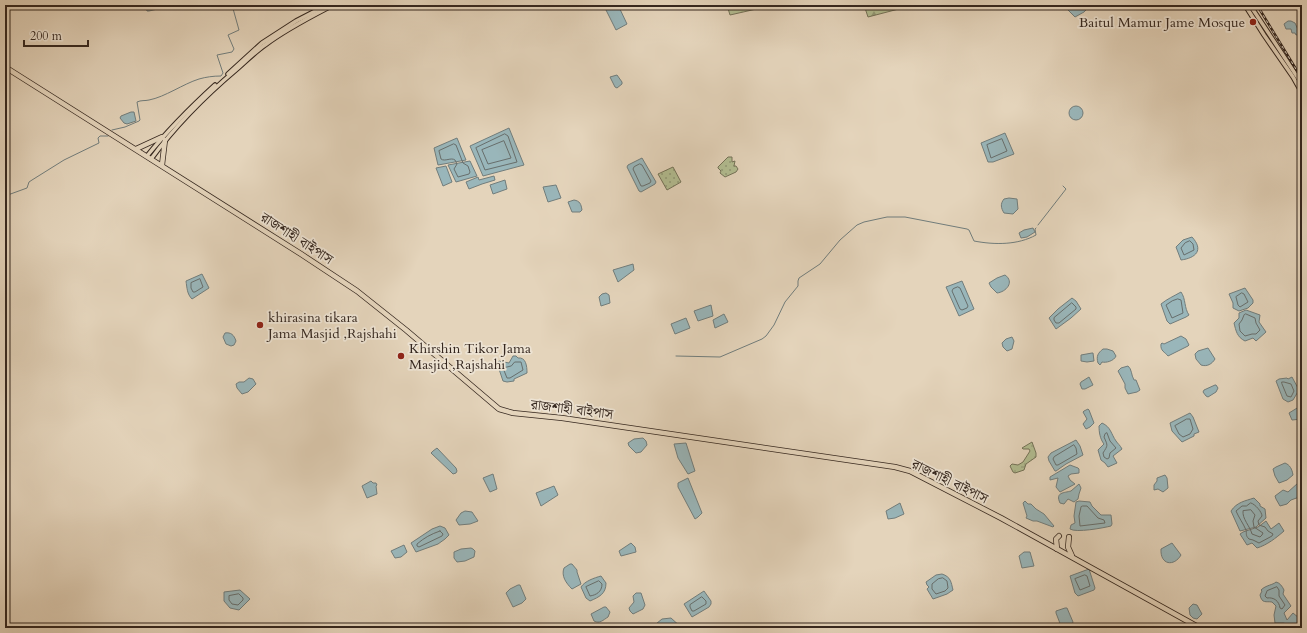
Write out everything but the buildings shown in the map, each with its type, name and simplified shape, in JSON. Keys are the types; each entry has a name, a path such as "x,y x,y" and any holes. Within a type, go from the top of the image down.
{"highway":[{"name":"রাজশাহী বাইপাস","path":"5,68 162,165 357,291 412,335 499,409 513,413 562,418 896,467 918,475 1001,518 1200,628"},
{"path":"136,149 164,139 162,165"},
{"path":"1057,549 1056,539 1059,536"},
{"path":"1069,537 1068,549 1075,559"}],"main road":[{"path":"149,158 164,139 205,94 262,43 296,21 327,5"},
{"path":"164,139 207,96 265,45 297,24 333,5"},
{"path":"1245,5 1302,92"},
{"path":"1250,5 1302,84"}],"green space":[{"path":"727,5 774,5 730,15"},
{"path":"864,5 914,5 868,17"},
{"path":"728,157 732,157 732,162 735,161 734,166 738,169 736,172 725,177 720,173 721,171 718,167"},
{"path":"673,167 681,182 667,190 658,174"},
{"path":"1032,442 1036,457 1026,464 1024,470 1015,473 1013,472 1010,466 1012,464 1018,465 1023,462 1030,451 1029,449 1022,448"}],"water":[{"path":"145,5 174,5 147,11"},
{"path":"618,5 627,24 616,30 605,8"},
{"path":"1063,5 1091,5 1084,12 1075,17"},
{"path":"1288,21 1295,23 1300,34 1296,35 1295,33 1292,33 1291,29 1286,29 1284,24"},
{"path":"617,75 622,84 617,88 610,77"},
{"path":"1076,106 1081,108 1083,113 1081,118 1076,120 1071,118 1069,113 1071,108"},
{"path":"134,112 136,121 127,124 124,123 120,118 121,116"},
{"path":"509,128 524,165 483,176 470,146"},
{"path":"1005,133 1014,154 993,162 988,162 981,143"},
{"path":"457,138 466,160 438,165 434,148"},
{"path":"642,158 656,182 641,192 639,191 627,167 628,165"},
{"path":"470,161 477,176 456,182 448,165"},
{"path":"446,166 452,182 443,186 436,168"},
{"path":"494,176 495,180 469,189 466,182 478,177 479,180"},
{"path":"505,180 507,189 493,194 490,185"},
{"path":"556,185 561,198 548,202 543,187"},
{"path":"1004,199 1017,199 1018,209 1013,214 1004,213 1001,204"},
{"path":"574,200 581,204 582,210 580,212 572,212 568,202"},
{"path":"1033,228 1035,232 1027,237 1021,238 1019,233"},
{"path":"1192,237 1196,242 1198,249 1197,253 1191,257 1181,260 1176,247 1183,240"},
{"path":"633,264 634,270 618,282 613,270"},
{"path":"202,274 209,288 192,299 188,293 186,281"},
{"path":"1005,275 1008,278 1009,284 1006,289 997,293 989,283"},
{"path":"962,281 974,309 959,316 946,287"},
{"path":"1245,288 1253,300 1253,303 1248,308 1239,311 1233,308 1233,303 1229,294"},
{"path":"1181,292 1189,315 1170,324 1167,321 1161,304"},
{"path":"606,293 609,295 610,303 601,306 599,297"},
{"path":"1072,298 1081,309 1056,329 1049,318"},
{"path":"711,305 713,316 698,321 694,311"},
{"path":"1246,310 1260,315 1259,322 1266,332 1256,341 1253,338 1245,341 1240,338 1236,331 1234,323 1239,318 1239,313"},
{"path":"724,314 728,322 715,328 713,320"},
{"path":"686,318 690,328 675,334 671,324"},
{"path":"225,333 229,333 233,336 236,341 234,345 231,346 226,344 223,337"},
{"path":"1181,336 1186,339 1189,345 1168,356 1162,350 1161,344"},
{"path":"1012,337 1014,341 1012,349 1007,351 1003,347 1002,343 1006,339"},
{"path":"1208,348 1215,359 1209,365 1201,365 1196,359 1195,354 1198,351"},
{"path":"1103,349 1113,351 1116,356 1108,362 1102,362 1100,365 1097,361 1097,357"},
{"path":"1093,353 1094,361 1081,361 1081,355"},
{"path":"513,356 524,360 527,373 514,379 514,381 503,381 497,363 499,361 509,363"},
{"path":"1128,366 1140,390 1128,394 1125,384 1118,371 1121,368"},
{"path":"1089,377 1093,385 1082,389 1080,384 1081,382"},
{"path":"1292,377 1299,390 1293,400 1288,402 1283,399 1276,381 1279,379 1288,379"},
{"path":"249,378 253,379 256,384 248,392 242,394 237,388 236,384 239,382 244,382"},
{"path":"1215,385 1218,388 1216,392 1208,397 1206,396 1203,392 1204,390"},
{"path":"1302,405 1302,419 1292,420 1289,413"},
{"path":"1088,409 1094,423 1086,429 1083,424 1087,419 1083,412"},
{"path":"1190,413 1199,432 1182,442 1172,431 1170,423"},
{"path":"1102,423 1109,429 1122,449 1113,456 1117,463 1108,467 1101,460 1098,450 1104,444 1099,431 1099,426"},
{"path":"643,438 647,445 641,452 636,453 628,443 634,439"},
{"path":"1076,440 1083,455 1055,471 1048,457 1051,453"},
{"path":"686,443 695,471 688,474 678,458 674,444"},
{"path":"437,448 456,468 456,473 453,474 431,453"},
{"path":"1285,463 1292,471 1293,475 1287,480 1279,483 1273,469"},
{"path":"1070,465 1079,469 1079,473 1068,476 1075,484 1060,492 1056,487 1058,478 1050,480 1050,477"},
{"path":"493,474 497,489 490,492 483,478"},
{"path":"1165,475 1167,478 1168,488 1163,492 1158,489 1154,490 1154,485 1157,478"},
{"path":"688,478 702,513 695,519 678,487 678,483"},
{"path":"371,481 377,485 377,494 367,498 362,486"},
{"path":"1298,483 1302,487 1302,496 1280,506 1275,496 1283,490 1288,492"},
{"path":"1079,484 1081,488 1078,499 1074,502 1068,499 1064,504 1060,503 1059,495 1071,491"},
{"path":"554,486 558,495 541,506 536,493"},
{"path":"1254,498 1260,506 1265,509 1266,518 1256,527 1240,531 1231,511 1244,501"},
{"path":"1025,501 1044,514 1054,526 1053,527 1026,518 1027,516 1023,503"},
{"path":"1076,502 1090,502 1101,515 1111,515 1111,526 1084,530 1070,529 1071,525 1075,523 1074,516"},
{"path":"900,503 904,514 888,519 886,511"},
{"path":"465,511 472,512 478,521 470,524 459,525 456,520 461,513"},
{"path":"1266,521 1271,529 1279,523 1284,531 1261,547 1257,548 1252,543 1247,545 1240,534 1258,527"},
{"path":"440,526 445,528 449,535 438,544 416,552 411,543 432,529"},
{"path":"631,543 635,547 636,552 621,556 619,551"},
{"path":"1172,543 1181,555 1178,559 1171,563 1165,561 1161,554 1161,549"},
{"path":"404,545 407,552 401,557 395,558 391,551"},
{"path":"471,548 475,551 474,557 465,561 457,562 454,558 454,552 461,549"},
{"path":"1024,552 1030,552 1034,566 1022,568 1019,556"},
{"path":"572,564 577,570 581,584 572,589 566,582 563,574 564,568"},
{"path":"1089,569 1095,588 1094,590 1078,596 1075,593 1070,576"},
{"path":"942,574 949,578 953,590 933,599 927,589 929,587 926,582 936,575"},
{"path":"601,576 606,583 605,590 599,596 590,601 586,598 581,587 587,581"},
{"path":"1276,582 1280,584 1284,590 1283,594 1291,606 1284,613 1287,620 1293,613 1299,618 1302,618 1302,624 1291,628 1284,623 1275,623 1274,615 1276,606 1272,602 1263,601 1260,595 1263,588"},
{"path":"520,585 526,599 522,603 513,607 506,593"},
{"path":"240,590 250,599 239,610 230,608 224,601 224,592"},
{"path":"704,591 711,601 711,604 709,607 692,617 684,604"},
{"path":"636,593 641,593 645,605 643,609 633,614 629,608 634,602 633,596"},
{"path":"1193,604 1197,605 1202,614 1197,619 1190,615 1189,608"},
{"path":"606,607 610,612 608,617 600,622 594,621 591,614"},
{"path":"1067,608 1073,622 1072,625 1065,628 1061,626 1056,611"},
{"path":"671,618 682,628 651,628 662,619"}],"waterway":[{"path":"112,130 125,127 140,120 137,102 161,96 199,79 221,76 223,73 217,55 232,52 234,49 228,35 239,30 232,5"},
{"path":"5,196 27,188 29,182 32,180 64,160 99,143 98,138 100,136 108,136"},
{"path":"1038,225 1066,189 1063,186"},
{"path":"676,356 720,357 762,339 774,325 785,302 798,286 799,278 820,264 840,240 857,225 864,222 887,217 905,217 967,229 969,230 974,241 990,243 1022,241 1036,235 1036,228"}],"railway":[{"path":"1257,5 1302,79"}],"place":[{"name":"Baitul Mamur Jame Mosque","path":"1253,22"},
{"name":"khirasina tikara Jama Masjid ,Rajshahi","path":"260,325"},
{"name":"Khirshin Tikor Jama Masjid ,Rajshahi","path":"401,356"}]}
